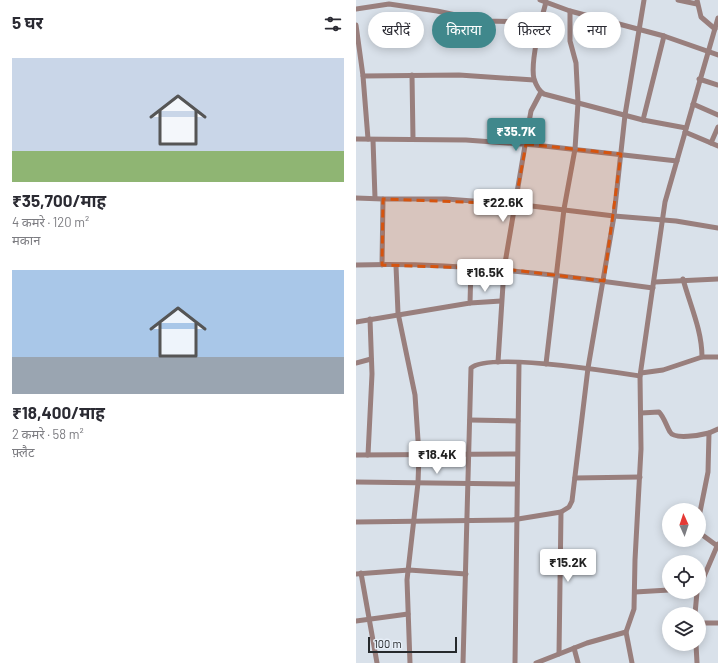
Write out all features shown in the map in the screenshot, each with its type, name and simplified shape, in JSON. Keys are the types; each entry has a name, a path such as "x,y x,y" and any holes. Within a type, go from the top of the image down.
{"street":[{"path":"540,0 570,11 664,36 708,53 718,55"},
{"path":"356,522 518,520 561,512 569,507 572,501 576,478 588,368 614,216 625,115 638,28 644,0"},
{"path":"678,0 697,2 701,17 715,29"},
{"path":"544,12 546,2"},
{"path":"356,9 389,4 484,21 504,21"},
{"path":"546,364 564,209 575,149 578,103 576,63 570,41 570,11"},
{"path":"632,663 626,632 634,609 635,592 640,477 640,375 655,282 661,221 699,79 718,18"},
{"path":"356,24 370,139 375,198"},
{"path":"643,120 664,36"},
{"path":"537,48 534,64 534,80 541,92 544,94 685,130 718,146"},
{"path":"363,76 459,74 534,80"},
{"path":"412,75 413,140"},
{"path":"699,79 718,85"},
{"path":"498,362 504,269 531,111 541,92"},
{"path":"693,104 718,115"},
{"path":"711,143 718,127"},
{"path":"356,139 466,140 526,144 677,161"},
{"path":"356,198 375,198 383,200 446,199 516,204 661,221 676,220 718,228"},
{"path":"382,264 383,200"},
{"path":"356,265 382,264 396,266 504,269 556,277 604,281 653,288"},
{"path":"396,266 398,313 415,395 419,456 418,483 408,570 410,663"},
{"path":"470,303 471,267"},
{"path":"655,282 683,279 718,279"},
{"path":"683,279 689,302 697,321 702,357"},
{"path":"356,322 398,313 425,312 470,303 501,301"},
{"path":"368,455 371,359 370,318"},
{"path":"463,663 471,368 475,365 498,362 546,364 640,375 663,370 702,357 718,357"},
{"path":"356,363 371,359"},
{"path":"515,663 519,363"},
{"path":"641,413 659,412 670,432 674,436 700,435 717,430"},
{"path":"470,420 518,421"},
{"path":"702,503 708,472 709,433"},
{"path":"356,455 419,456 517,454"},
{"path":"576,478 640,477"},
{"path":"356,482 517,484"},
{"path":"559,654 561,512"},
{"path":"706,537 717,545 706,571"},
{"path":"377,663 370,618 359,574 408,570 466,574"},
{"path":"635,592 662,590"},
{"path":"356,621 408,614"},
{"path":"706,623 718,623"},
{"path":"536,663 574,648 626,632"},
{"path":"574,648 578,663"},
{"path":"696,651 697,663"}],"highlighted area":[{"path":"526,144 621,154 604,281 504,269 382,265 383,199 515,204"}]}
